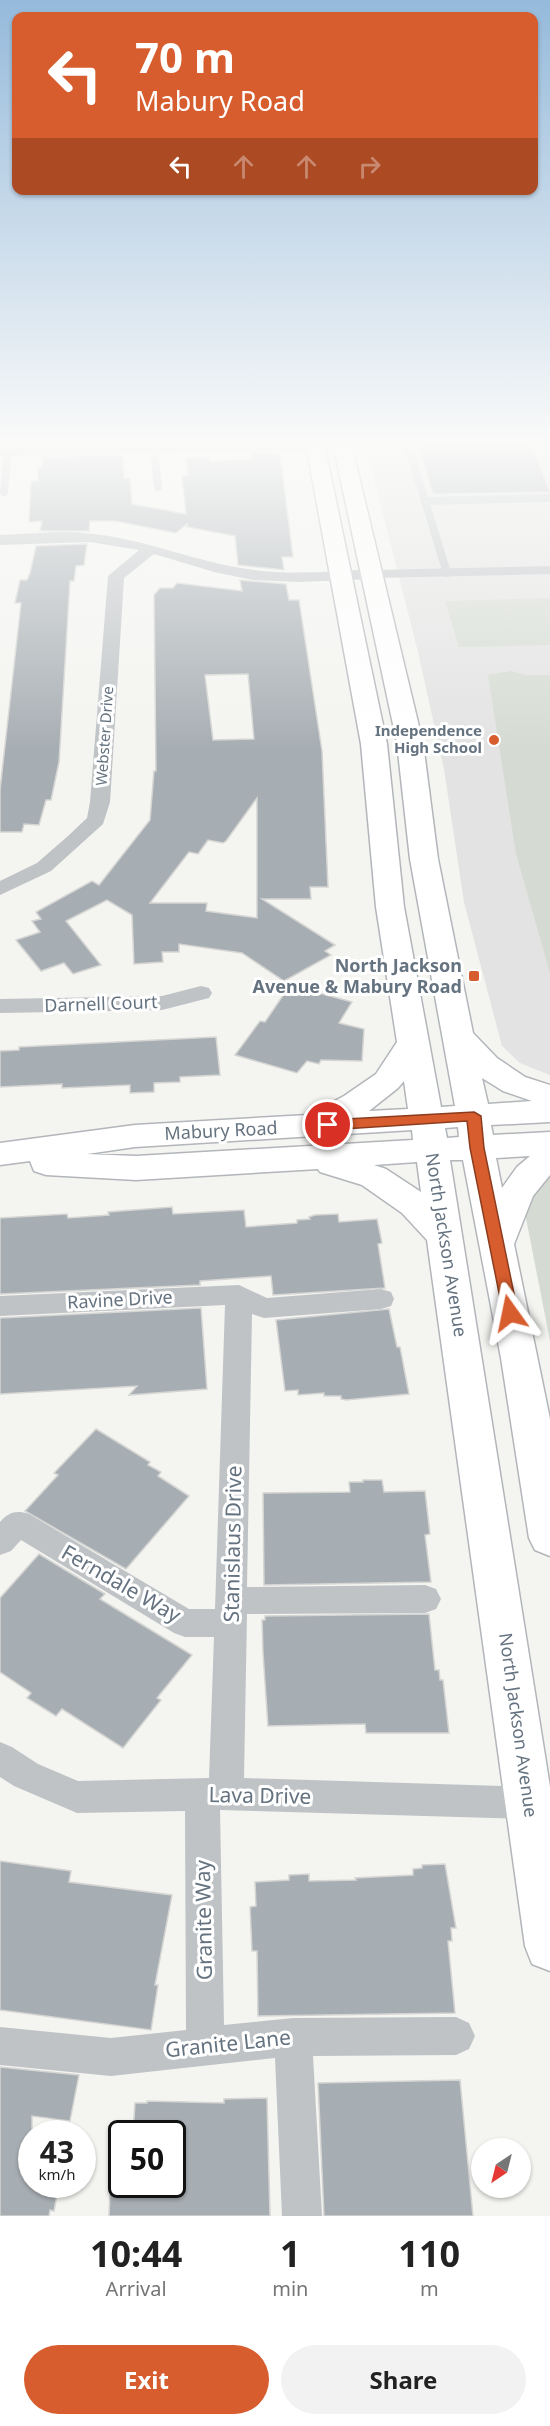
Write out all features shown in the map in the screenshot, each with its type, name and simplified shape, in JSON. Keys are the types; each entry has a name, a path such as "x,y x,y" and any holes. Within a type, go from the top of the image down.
{"main road":[{"name":"North Jackson Avenue","path":"335,542 374,744 385,868 445,1236 550,1946"},
{"path":"366,542 410,743 424,859 496,1245 520,1358 550,1538"},
{"path":"458,1036 486,1065 514,1084 550,1096"},
{"path":"413,1043 387,1081 306,1142 374,1177 414,1204 445,1236"},
{"name":"Mabury Road","path":"0,1161 136,1167 306,1142 475,1132 550,1111"},
{"name":"Mabury Road","path":"475,1132 550,1143"},
{"name":"Mabury Road","path":"0,1154 135,1136 306,1142"},
{"path":"496,1245 517,1190 536,1167 550,1158"}],"street":[{"path":"127,542 207,566 252,575 297,578 373,574"},
{"name":"Webster Drive","path":"0,890 44,867 96,820 100,802 116,576 151,549"},
{"name":"Darnell Court","path":"0,1006 162,1003 201,993"},
{"path":"239,1294 264,1308 381,1299"},
{"name":"Ravine Drive","path":"0,1306 239,1294"},
{"name":"Stanislaus Drive","path":"214,1794 231,1612 239,1294"},
{"name":"Ferndale Way","path":"9,1532 185,1623 231,1612 425,1599"},
{"name":"Lava Drive","path":"0,1758 26,1775 77,1797 214,1794 530,1803"},
{"name":"Granite Way","path":"205,2045 214,1794"},
{"name":"Granite Lane","path":"0,2046 111,2057 293,2037 456,2036"},
{"path":"293,2037 302,2216"}],"lane":[{"path":"438,542 447,573"},
{"path":"373,574 550,570"}],"shaded area":[{"name":"Independence High School","path":"390,542 550,542 550,1075 520,1063 502,1046 464,902 444,769"},
{"path":"550,598 550,645 459,647 445,601"},
{"path":"511,671 526,675 550,675 550,973 516,854 488,675"},
{"path":"550,1174 550,1341 523,1203"}],"building":[{"path":"236,542 291,542 293,557 282,557 284,570 238,565"},
{"path":"87,544 84,565 76,566 74,581 70,581 59,762 51,800 46,800 39,825 24,824 22,832 0,832 0,790 21,603 15,603 20,580 27,580 36,546"},
{"path":"240,580 286,584 289,600 299,600 322,751 328,887 310,887 311,899 262,899 335,945 325,951 331,955 284,981 242,953 179,944 179,952 162,952 163,962 134,964 132,915 107,900 66,921 101,965 73,974 64,963 41,971 16,940 40,932 32,921 41,919 36,912 92,881 99,885 150,820 154,771 156,771 154,595 160,588 173,588 177,583 242,591","holes":["248,674 254,739 213,740 205,675","257,798 257,918 206,911 207,903 150,903 189,852 198,854 208,840 223,843 226,841"]},
{"path":"290,985 352,1002 339,1023 364,1029 362,1061 321,1060 319,1064 307,1061 297,1073 235,1055 260,1021 265,1022"},
{"path":"216,1037 220,1075 180,1077 180,1082 154,1083 154,1092 130,1093 130,1085 62,1088 62,1084 0,1087 0,1051 19,1050 19,1047"},
{"path":"172,1207 173,1214 244,1210 246,1227 297,1223 297,1220 310,1219 309,1217 315,1215 338,1214 339,1222 377,1219 382,1243 378,1244 385,1288 273,1295 271,1276 200,1281 200,1285 0,1294 0,1218 67,1214 68,1218"},
{"path":"201,1308 207,1389 129,1395 137,1386 0,1394 0,1318"},
{"path":"389,1309 397,1347 400,1347 409,1394 346,1400 341,1399 341,1396 324,1396 324,1393 298,1395 298,1390 285,1391 276,1320"},
{"path":"96,1429 150,1462 148,1465 161,1472 158,1476 189,1496 126,1569 25,1511 58,1475 54,1473"},
{"path":"363,1480 382,1480 384,1492 425,1491 430,1534 425,1535 431,1582 264,1585 263,1493 350,1492 349,1482 363,1482"},
{"path":"39,1554 105,1594 100,1599 192,1655 157,1698 161,1700 123,1748 62,1709 56,1716 27,1698 31,1693 0,1672 0,1598"},
{"path":"429,1614 435,1670 439,1670 440,1680 443,1680 449,1733 366,1733 365,1724 268,1726 262,1620 265,1620 265,1616"},
{"path":"0,1861 71,1871 69,1882 172,1895 155,1985 158,1985 151,2030 0,2010"},
{"path":"445,1864 456,1928 451,1928 452,1941 448,1941 455,2013 258,2016 257,1951 252,1951 250,1907 256,1906 255,1882 289,1880 289,1875 309,1874 309,1881 413,1875 413,1869 422,1868 422,1865"},
{"path":"0,2067 79,2075 70,2120 32,2116 32,2120 18,2120 18,2198 56,2198 54,2211 50,2210 49,2216 0,2216"},
{"path":"460,2080 473,2216 324,2216 318,2083"},
{"path":"267,2098 270,2216 109,2216 110,2198 186,2198 186,2120 134,2120 135,2103 147,2103 147,2101 224,2103 224,2099"}],"place":[{"name":"Independence High School","path":"494,740"},
{"name":"North Jackson Avenue & Mabury Road","path":"474,976"}],"route":[{"path":"328,1125 474,1116 477,1148 510,1313"}]}
